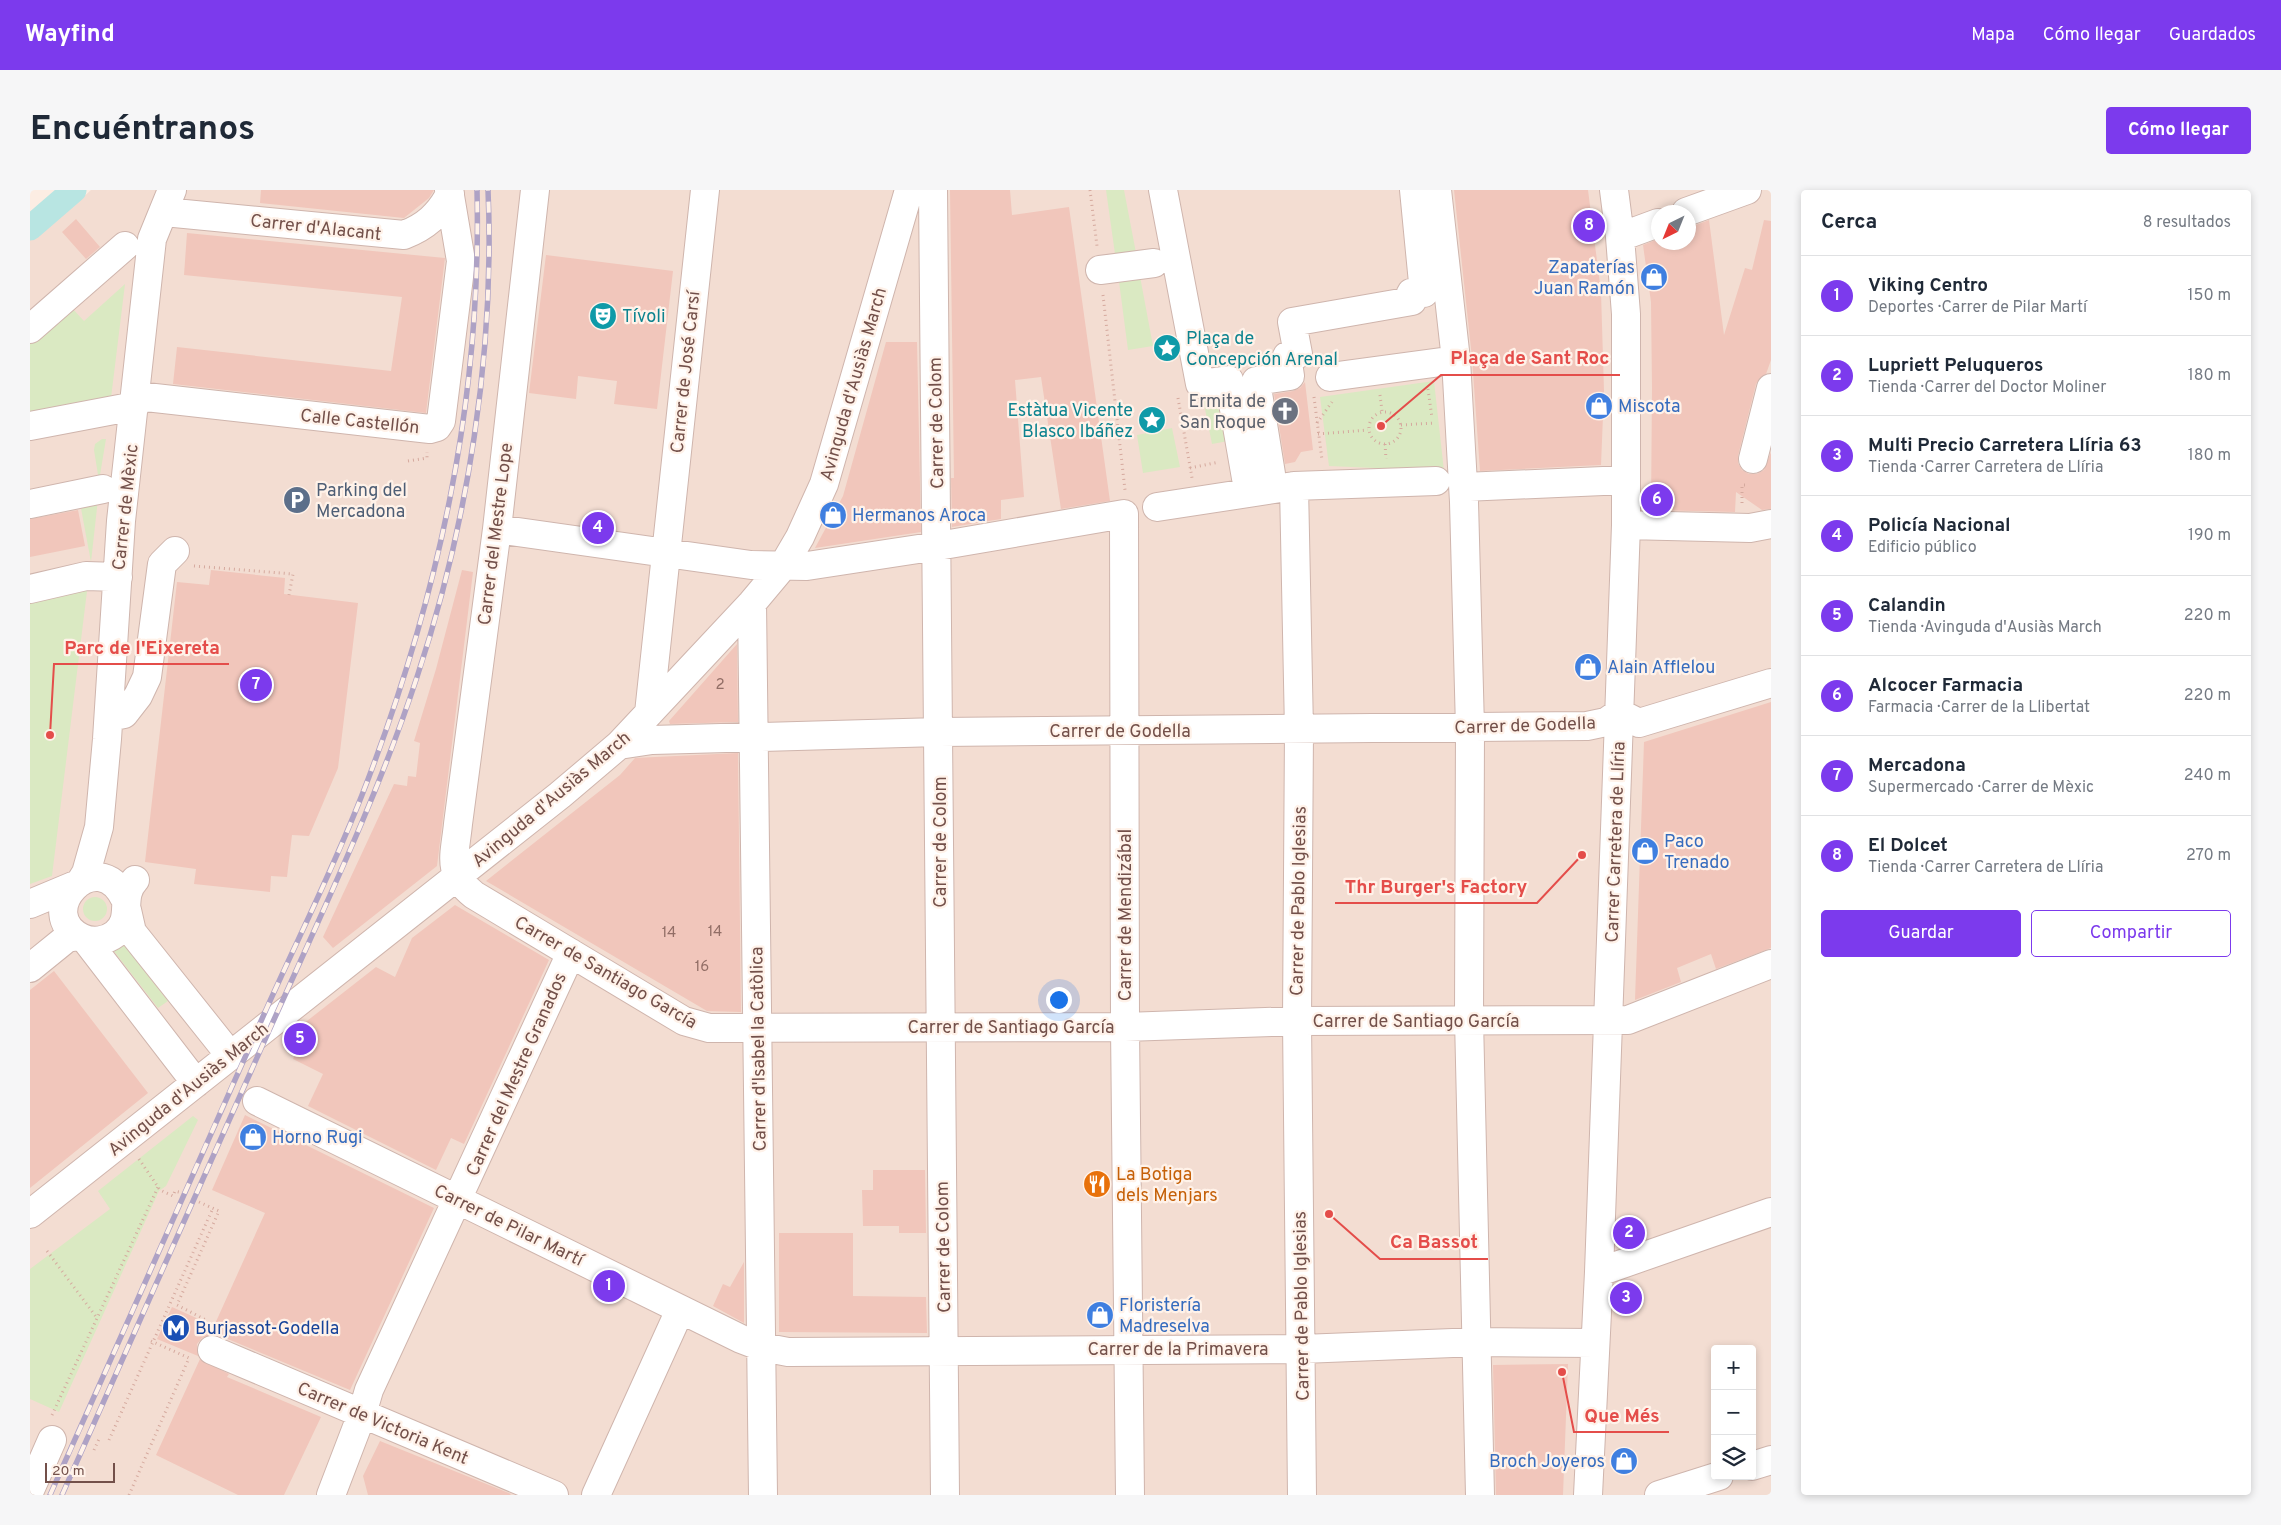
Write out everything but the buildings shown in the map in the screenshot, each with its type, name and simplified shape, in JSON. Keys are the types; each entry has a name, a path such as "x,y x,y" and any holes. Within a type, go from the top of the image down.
{"street":[{"name":"Carrer del Mestre Lope","path":"457,878 454,865 458,824 497,529 535,190"},
{"name":"Carrer de José Carsí","path":"649,713 705,190"},
{"name":"Avinguda d'Ausiàs March","path":"30,1214 560,795 619,745 752,603 783,566 800,538 824,484 909,190"},
{"name":"Carrer de Colom","path":"933,190 938,546 940,1028 945,1495"},
{"path":"1163,190 1200,384 1229,380 1246,478 1272,474 1256,381 1290,376 1287,356 1298,354 1292,322 1412,301 1411,293 1424,293 1414,190"},
{"path":"1437,190 1456,360 1464,487 1470,728 1469,1020 1478,1342 1480,1495"},
{"name":"Carrer Carretera de Llíria","path":"1588,1495 1609,1021 1626,525 1626,314 1614,190"},
{"path":"1696,208 1747,190"},
{"name":"Carrer d'Alacant","path":"168,201 404,235 419,229 432,220 443,207 449,192"},
{"name":"Calle Castellón","path":"136,401 430,429 437,427 441,421 461,261 449,192"},
{"name":"Carrer de Mèxic","path":"77,884 86,873 99,827 109,717 122,521 152,239 168,201"},
{"path":"1620,237 1651,226"},
{"path":"30,329 125,246"},
{"path":"1100,270 1154,263"},
{"path":"1331,391 1456,360"},
{"path":"1754,472 1771,388"},
{"path":"30,426 136,401"},
{"path":"1464,487 1626,480"},
{"path":"1157,507 1294,486 1436,481"},
{"name":"Carrer de Pablo Iglesias","path":"1294,486 1299,730 1296,1021 1302,1348 1302,1495"},
{"path":"30,504 103,488"},
{"path":"497,529 751,565 817,565 938,546 1125,503"},
{"name":"Carrer de Mendizábal","path":"1125,503 1125,1027 1130,1350 1130,1495"},
{"path":"1626,525 1750,528 1771,524"},
{"path":"109,717 124,714 138,696 147,677 169,557"},
{"path":"30,589 86,576 118,578"},
{"name":"Carrer d'Isabel la Catòlica","path":"752,603 759,1029 763,1495"},
{"path":"1619,713 1639,723 1771,683"},
{"name":"Carrer de Godella","path":"619,745 652,740 939,732 1125,732 1587,726 1606,722 1619,713"},
{"name":"Carrer de Mèxic","path":"99,827 110,871 127,895 132,932 230,1055"},
{"path":"30,904 98,877 114,884 127,895 124,922 114,935 105,940 67,938 30,968"},
{"name":"Carrer de Santiago García","path":"457,878 474,894 571,953 693,1025 709,1028 1125,1027 1296,1021 1628,1020 1771,964"},
{"path":"77,884 64,903 64,912 71,929 82,938 196,1083"},
{"name":"Carrer del Mestre Granados","path":"331,1495 362,1414 369,1390 459,1200 571,953"},
{"name":"Carrer de Pilar Martí","path":"257,1101 680,1310 762,1347"},
{"path":"1599,1272 1771,1212"},
{"path":"596,1495 680,1310"},
{"name":"Carrer de la Primavera","path":"762,1347 788,1352 1302,1348 1478,1342 1595,1344"},
{"name":"Carrer de Victoria Kent","path":"198,1348 362,1414 554,1495"},
{"path":"30,1490 51,1430"},
{"path":"1756,1465 1771,1460"},
{"path":"343,1463 348,1495"},
{"path":"1659,1495 1711,1479"}],"path":[{"path":"1090,190 1125,503"},
{"path":"1379,385 1382,411"},
{"path":"1418,389 1428,387 1433,432"},
{"path":"1318,423 1331,402 1331,391 1314,395 1322,462 1331,462"},
{"path":"1372,396 1390,393"},
{"path":"1382,411 1397,416 1401,426 1399,436 1387,444 1374,440 1368,430 1373,416 1382,411"},
{"path":"1401,426 1439,423"},
{"path":"1318,434 1368,430"},
{"path":"1750,503 1741,503 1742,485 1754,472"},
{"path":"169,557 292,574 289,594"},
{"path":"136,1156 158,1187 173,1196 176,1191 179,1192"},
{"path":"51,1430 97,1318 158,1187"},
{"path":"129,1495 198,1348 206,1320 177,1305 219,1211 199,1202"},
{"path":"109,1440 151,1341 213,1208"},
{"path":"47,1251 97,1318"},
{"path":"151,1341 198,1348"},
{"path":"94,1450 99,1439"}],"shaded area":[{"path":"91,190 1771,190 1771,1495 30,1495 30,239 58,210 66,213"}],"green space":[{"path":"1106,190 1124,190 1137,258 1116,261"},
{"path":"1139,271 1153,346 1128,350 1118,274"},
{"path":"125,284 111,398 30,415 30,341 70,306 84,321"},
{"path":"1229,380 1239,439 1212,444 1200,384"},
{"path":"1434,381 1444,471 1329,466 1320,397"},
{"path":"1172,428 1180,467 1143,473 1137,435"},
{"path":"102,439 106,439 99,481 94,450 95,444"},
{"path":"98,499 91,562 80,503"},
{"path":"88,583 52,876 30,884 30,594"},
{"path":"90,897 100,897 107,904 107,914 100,921 90,921 83,914 83,904"},
{"path":"122,942 168,1001 158,1008 113,950"},
{"path":"193,1116 198,1120 166,1186 159,1191 59,1412 30,1399 30,1269 110,1209 98,1191"}],"waterway":[{"path":"30,228 74,190"}],"railway":[{"path":"50,1495 267,1007 337,856 389,722 413,648 433,574 450,498 463,423 472,346 477,269 477,190"},
{"path":"62,1495 349,852 385,765 417,677 451,559 464,498 474,436 487,312 488,190"}],"place":[{"name":"El Dolcet","path":"1589,226"},
{"name":"Zapaterías Juan Ramón","path":"1654,277"},
{"name":"Tívoli","path":"603,316"},
{"name":"Plaça de Concepción Arenal","path":"1167,348"},
{"name":"Miscota","path":"1599,406"},
{"name":"Ermita de San Roque","path":"1285,411"},
{"name":"Estàtua Vicente Blasco Ibáñez","path":"1152,420"},
{"name":"Plaça de Sant Roc","path":"1381,426"},
{"name":"Parking del Mercadona","path":"297,500"},
{"name":"Alcocer Farmacia","path":"1657,500"},
{"name":"Hermanos Aroca","path":"833,515"},
{"name":"Policía Nacional","path":"598,528"},
{"name":"Alain Afflelou","path":"1588,667"},
{"name":"Mercadona","path":"256,685"},
{"name":"Parc de l'Eixereta","path":"50,735"},
{"name":"Paco Trenado","path":"1645,851"},
{"name":"Thr Burger's Factory","path":"1582,855"},
{"name":"Calandin","path":"300,1039"},
{"name":"Horno Rugi","path":"253,1137"},
{"name":"La Botiga dels Menjars","path":"1097,1184"},
{"name":"Ca Bassot","path":"1329,1214"},
{"name":"Lupriett Peluqueros","path":"1629,1233"},
{"name":"Viking Centro","path":"609,1286"},
{"name":"Multi Precio Carretera Llíria 63","path":"1626,1298"},
{"name":"Floristería Madreselva","path":"1100,1315"},
{"name":"Burjassot-Godella","path":"176,1328"},
{"name":"Que Més","path":"1562,1372"},
{"name":"Broch Joyeros","path":"1624,1461"}]}
